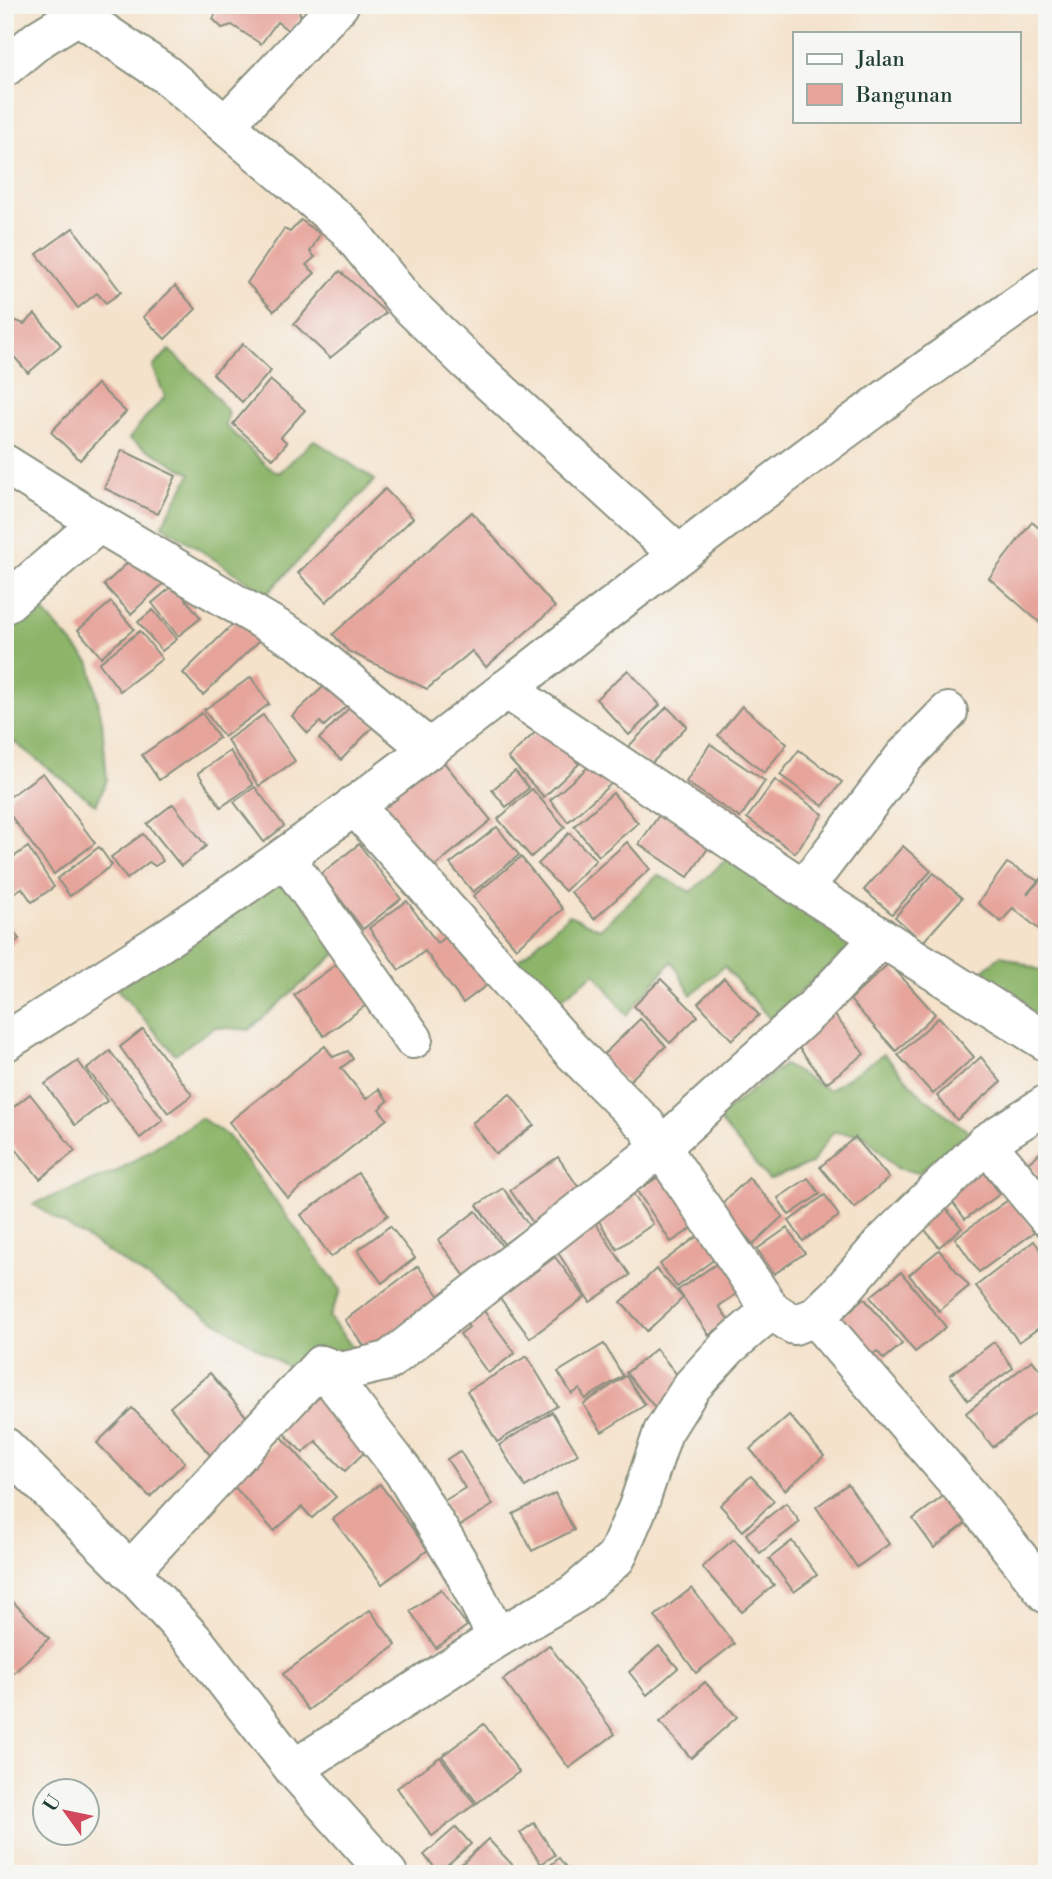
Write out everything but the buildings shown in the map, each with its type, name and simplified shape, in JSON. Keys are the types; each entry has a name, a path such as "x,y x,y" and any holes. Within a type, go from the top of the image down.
{"street":[{"path":"226,124 339,5"},
{"path":"5,67 76,10 165,74 347,228 406,302 679,555"},
{"path":"5,1042 131,962 285,858 679,555 971,337 1047,285"},
{"path":"5,464 302,643 428,748"},
{"path":"5,604 99,523"},
{"path":"506,690 804,888 1047,1042"},
{"path":"804,888 904,757 948,712"},
{"path":"354,805 571,1050 646,1125 771,1310 794,1325 815,1317 839,1294 883,1242 986,1143 1047,1104"},
{"path":"285,858 412,1040"},
{"path":"321,1365 341,1372 388,1361 661,1147 818,1004 881,937"},
{"path":"986,1143 1047,1217"},
{"path":"294,1769 497,1638 574,1594 616,1558 638,1507 663,1432 692,1386 728,1347 771,1310"},
{"path":"815,1317 976,1504 1047,1594"},
{"path":"130,1571 321,1365"},
{"path":"321,1365 403,1471 463,1570 497,1638"},
{"path":"5,1447 130,1571 196,1643 294,1769 388,1874"}],"green space":[{"path":"169,350 204,382 229,413 225,425 267,466 279,473 314,440 375,480 267,594 162,525 191,474 129,439 165,397 153,367"},
{"path":"32,599 90,663 102,721 107,780 96,805 5,735 5,630"},
{"path":"731,855 857,941 770,1019 724,966 691,995 672,961 627,1015 595,973 549,1008 519,960 569,915 600,929 658,875 691,892"},
{"path":"285,876 337,953 249,1030 215,1027 175,1054 117,989"},
{"path":"1001,955 1047,973 1047,1015 1013,1008 977,976"},
{"path":"884,1054 921,1095 969,1132 918,1173 897,1168 864,1135 833,1132 811,1164 769,1180 717,1118 784,1065 829,1090"},
{"path":"201,1118 228,1136 341,1290 329,1317 357,1353 313,1348 292,1370 33,1204 117,1171"}]}
